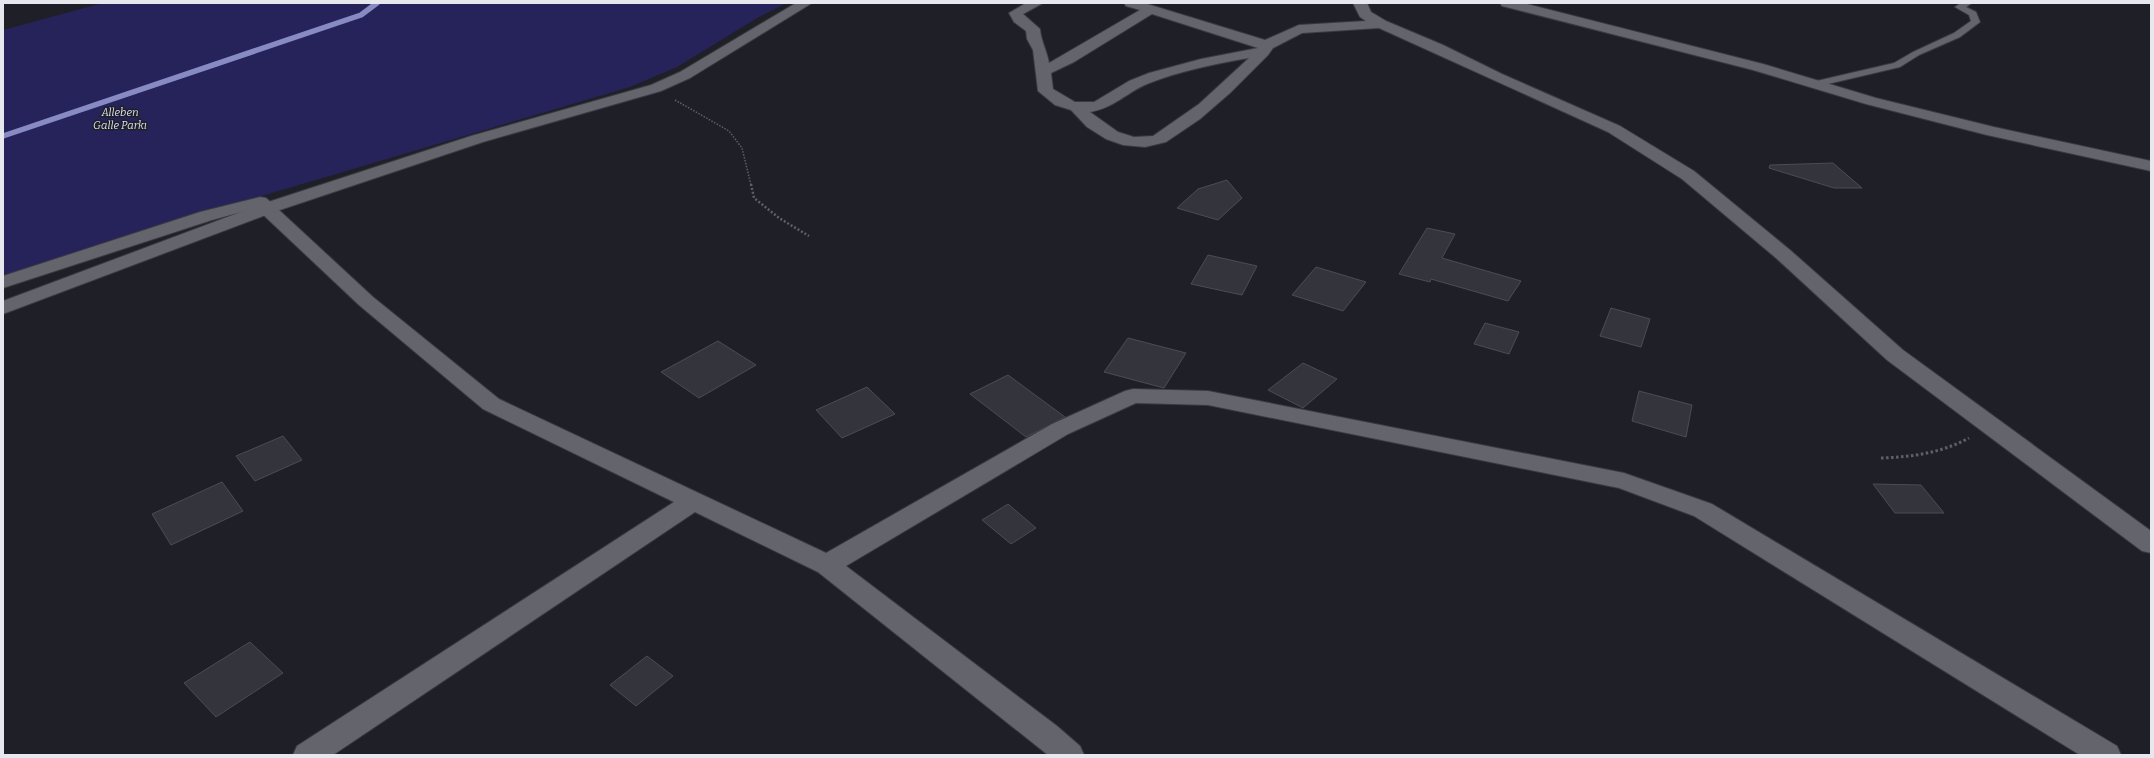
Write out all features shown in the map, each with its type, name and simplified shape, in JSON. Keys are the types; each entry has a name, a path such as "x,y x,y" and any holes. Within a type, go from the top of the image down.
{"street":[{"path":"3,308 268,208 477,140 656,88 685,75 805,3"},
{"path":"1036,3 1016,13 1019,19 1033,29 1034,39 1040,50 1046,91 1056,101 1077,107 1103,104 1117,97 1126,88 1158,75 1265,49"},
{"path":"1131,3 1265,49"},
{"path":"1360,3 1365,14 1381,24 1438,48 1496,77 1614,129 1688,175 1783,254 1895,355 2151,544"},
{"path":"1507,3 1665,43 1871,101 1993,132 2151,166"},
{"path":"1044,71 1069,59 1150,10"},
{"path":"1077,107 1085,118 1124,142 1158,140 1209,106 1265,49 1299,29 1381,24"},
{"path":"3,282 206,216 260,202 366,301 491,404 827,565 1070,755"},
{"path":"827,565 1060,429 1133,396 1208,398 1624,481 1703,510 2106,755"},
{"path":"308,755 694,501"}],"lane":[{"path":"1815,84 1897,65 1908,57 1964,32 1976,22 1973,14 1959,6 1968,3"}],"path":[{"path":"656,88 729,131 742,148 754,198 779,218 809,236"},
{"path":"1881,458 1905,458 1939,451 1964,441 1990,426"}],"green space":[{"name":"Alleben Galle Parkı","path":"103,3 787,3 757,18 677,67 630,87 167,224 3,277 3,30"}],"building":[{"path":"1833,163 1862,188 1834,188 1769,168 1770,165"},
{"path":"1227,180 1242,198 1218,220 1177,208 1198,189"},
{"path":"1427,228 1455,234 1442,258 1521,281 1508,301 1431,279 1430,282 1399,274"},
{"path":"1208,255 1257,266 1242,295 1191,284"},
{"path":"1316,267 1366,282 1343,311 1292,295"},
{"path":"1611,308 1650,319 1641,347 1600,336"},
{"path":"1485,323 1519,332 1509,354 1474,344"},
{"path":"1128,338 1186,353 1164,388 1104,372"},
{"path":"718,341 756,365 699,398 661,372"},
{"path":"1303,363 1337,379 1303,408 1268,390"},
{"path":"1008,375 1065,417 1026,437 970,394"},
{"path":"867,387 895,414 842,438 816,410"},
{"path":"1639,391 1692,405 1686,437 1632,421"},
{"path":"283,436 302,460 255,481 236,456"},
{"path":"222,482 243,511 171,545 152,514"},
{"path":"1873,484 1921,485 1944,513 1895,513"},
{"path":"1008,504 1036,528 1011,544 982,520"},
{"path":"250,642 283,673 216,717 184,683"},
{"path":"647,656 673,676 636,706 610,685"}],"waterway":[{"path":"3,136 361,15 377,3"}]}
